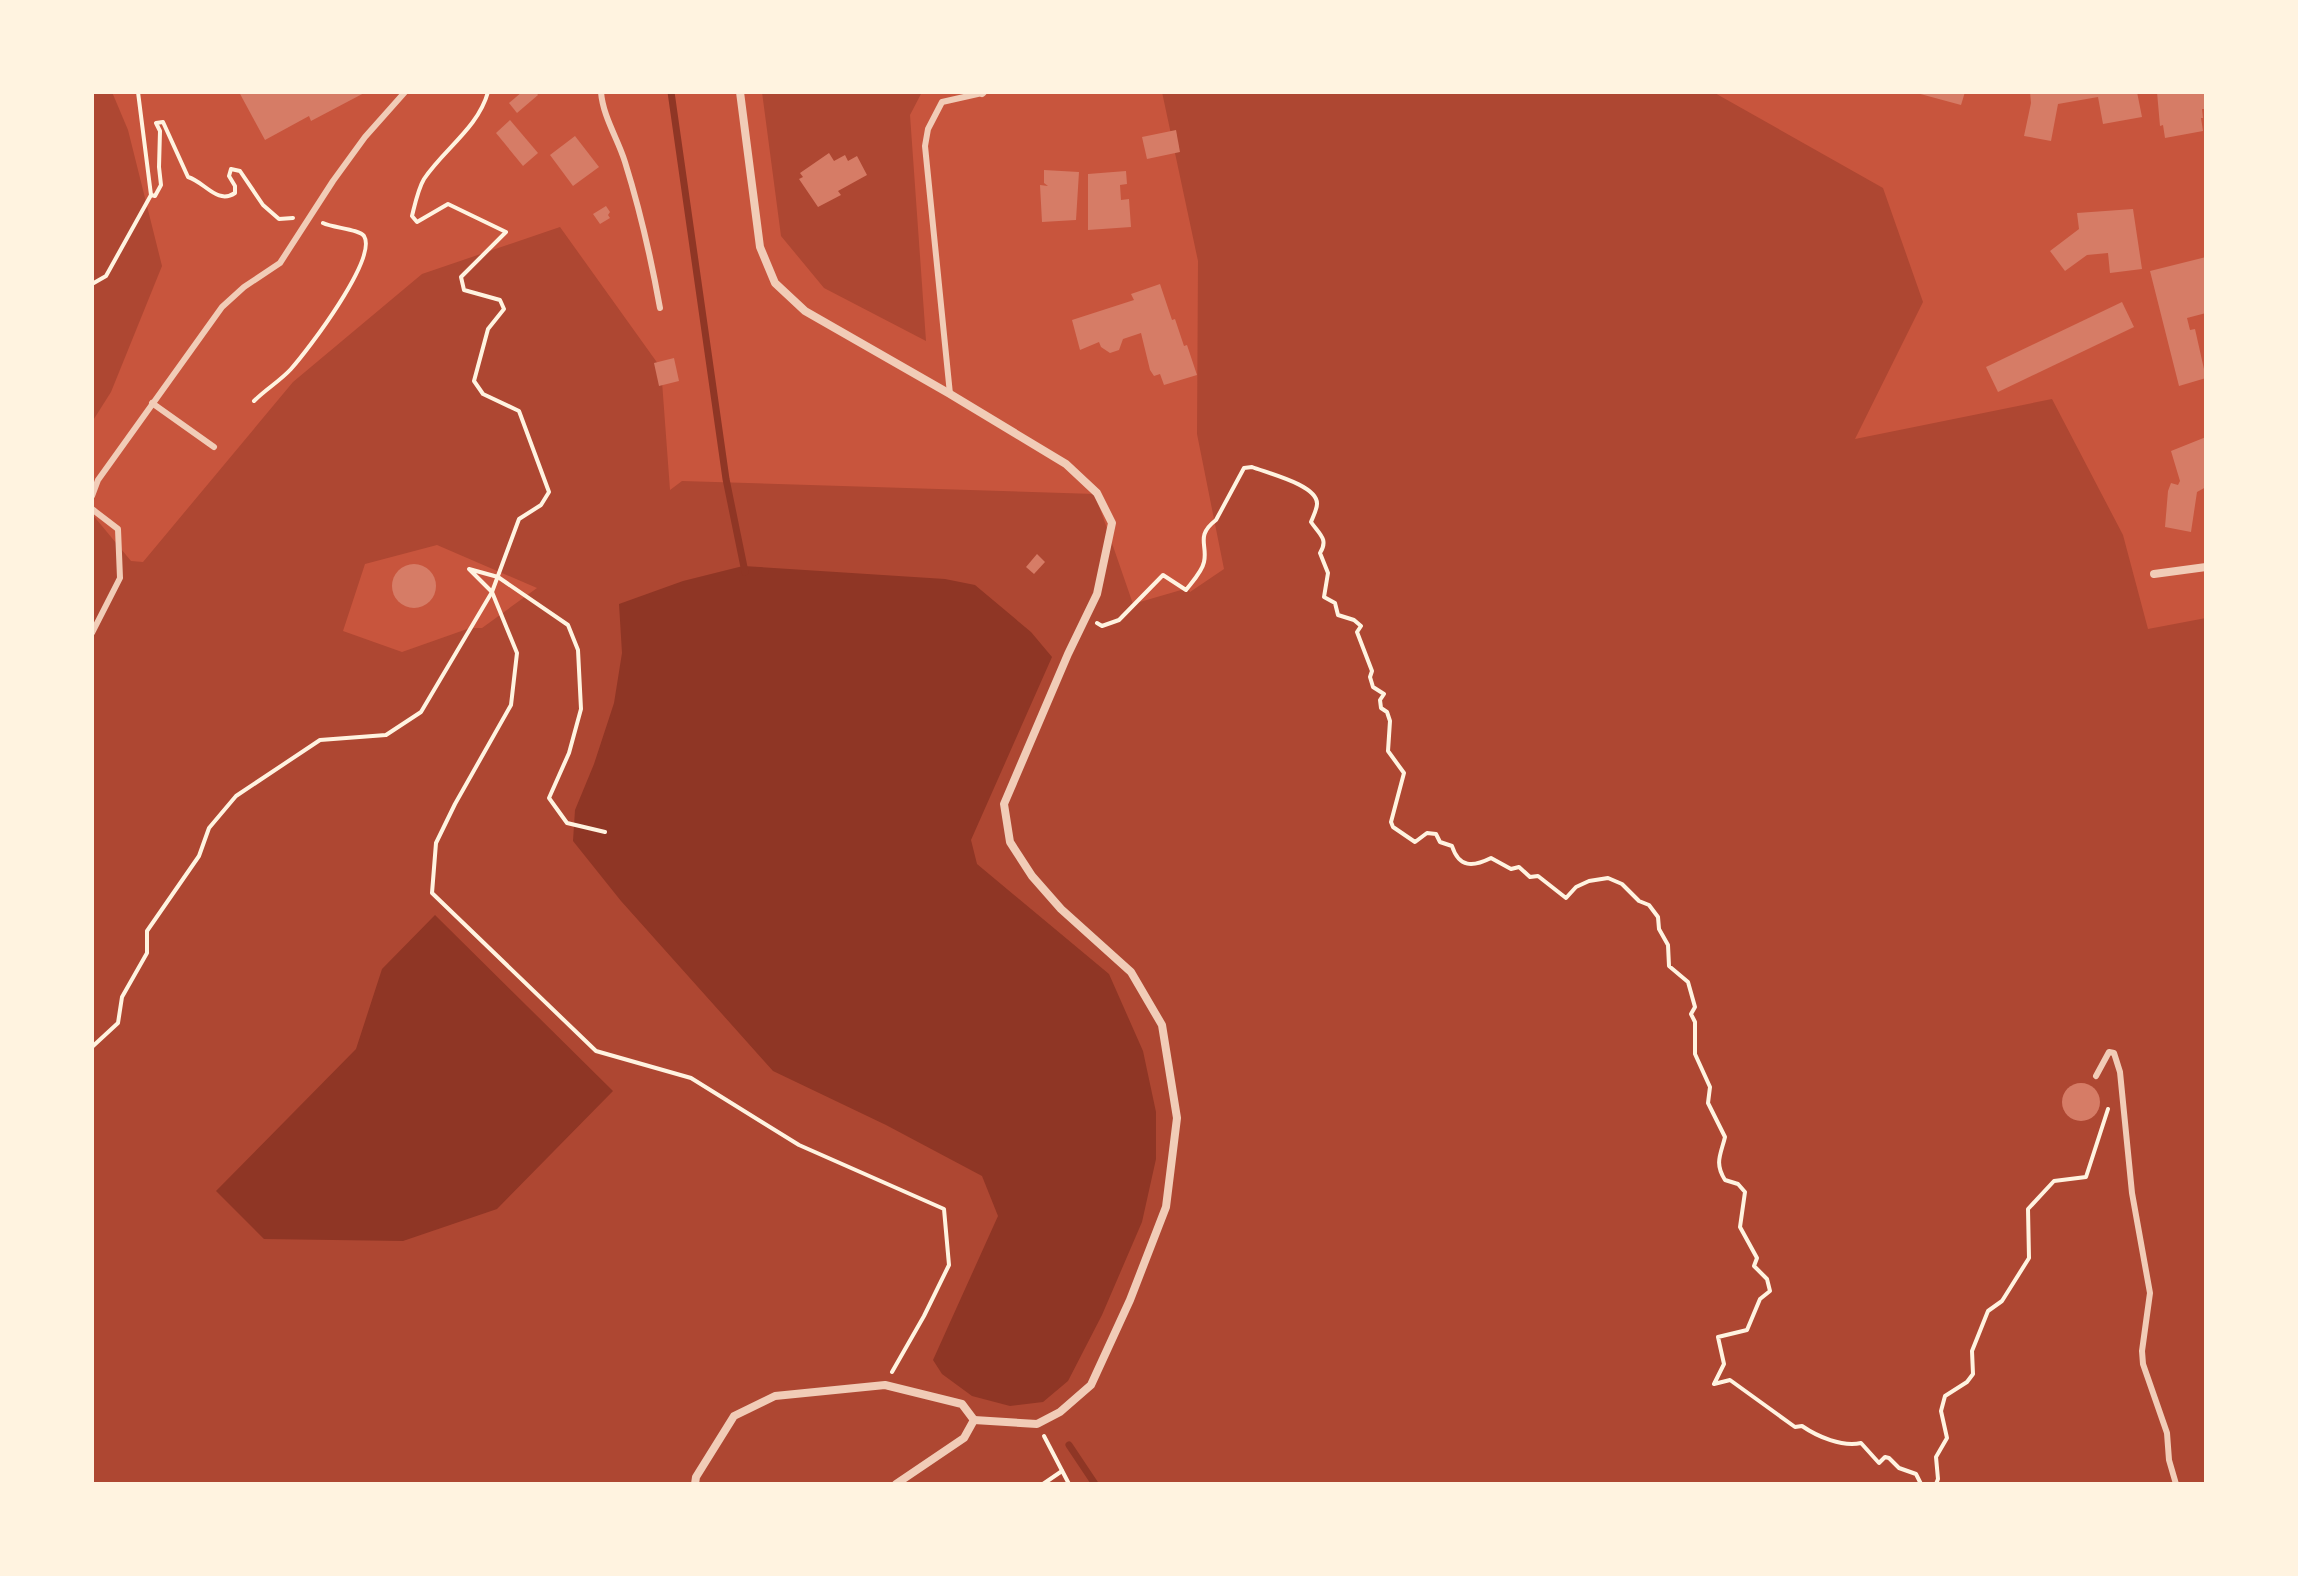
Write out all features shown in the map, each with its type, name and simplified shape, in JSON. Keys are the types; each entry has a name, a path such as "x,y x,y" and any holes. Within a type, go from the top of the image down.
{"street":[{"path":"695,1484 696,1477 734,1416 775,1396 885,1385 962,1404 974,1420 1037,1424 1060,1412 1091,1385 1124,1314 1166,1207 1177,1118 1162,1025 1131,972 1061,909 1032,876 1010,842 1004,804 1097,594 1112,523 1097,493 1066,464 805,311 775,283 760,247 740,92"},
{"path":"2154,574 2206,567"},
{"path":"896,1484 964,1438 974,1420"}],"lane":[{"path":"92,496 98,480 222,307 244,287 280,263 365,137 405,92"},
{"path":"601,92 647,238 660,308"},
{"path":"950,394 925,146 928,129 942,102 982,93"},
{"path":"152,403 214,447"},
{"path":"92,509 118,529 120,578 92,633"},
{"path":"2096,1076 2104,1057 2109,1052 2114,1053 2120,1072 2132,1193 2150,1293 2143,1364 2167,1433 2169,1460 2176,1484"}],"path":[{"path":"92,284 106,276 151,195 138,92"},
{"path":"92,1047 118,1023 122,997 147,953 147,931 199,856 209,828 236,796 320,740 386,735 421,712 492,592 519,519 541,505 549,492 519,411 483,394 474,381 488,329 504,309 500,300 464,290 461,277 506,232 448,204 417,222 412,216 423,180 455,145 485,104 488,92"},
{"path":"151,195 155,196 161,185 160,131 156,123 163,122 188,177 220,197 228,198 235,193 229,176 231,169 240,171 263,205 279,219 312,216 328,226 359,231 366,240 366,248 350,285 329,319 291,369 254,401"},
{"path":"1086,618 1102,626 1119,620 1163,575 1186,590 1204,561 1202,541 1244,468 1252,467 1304,485 1315,496 1318,503 1311,522 1324,537 1325,546 1320,553 1328,573 1324,597 1335,603 1338,615 1361,626 1357,632 1372,671 1373,687 1384,694 1380,700 1381,708 1387,712 1390,721 1388,751 1404,773 1391,822 1393,827 1415,842 1427,833 1436,834 1440,842 1452,846 1455,857 1463,864 1475,866 1491,858 1511,869 1519,867 1530,877 1538,876 1566,898 1576,887 1589,881 1608,878 1622,884 1639,901 1649,905 1658,917 1659,929 1668,945 1669,966 1688,982 1695,1007 1691,1014 1695,1022 1695,1054 1710,1087 1708,1103 1725,1137 1718,1158 1718,1170 1725,1180 1738,1184 1745,1192 1740,1227 1757,1258 1754,1266 1767,1279 1770,1291 1760,1299 1747,1330 1718,1337 1724,1364 1714,1384 1730,1380 1795,1427 1802,1426 1813,1434 1850,1446 1861,1443 1875,1461 1879,1463 1885,1457 1889,1458 1899,1468 1916,1474 1921,1484"},
{"path":"605,832 567,823 549,798 569,753 581,709 578,650 568,625 498,577 469,569 492,592 517,653 511,705 436,843 432,893 596,1051 691,1078 799,1145 944,1209 949,1265 885,1385"},
{"path":"1936,1484 1936,1457 1947,1438 1941,1411 1945,1396 1967,1382 1973,1374 1972,1351 1988,1311 2002,1301 2029,1258 2028,1209 2054,1181 2086,1177 2102,1132 2103,1119 2111,1103"},
{"path":"1037,1424 1069,1484"},
{"path":"1043,1484 1062,1471"}],"shaded area":[{"path":"92,92 112,92 128,130 162,266 111,392 92,422"},
{"path":"762,92 922,92 910,115 926,341 824,288 781,236"},
{"path":"1162,92 1713,92 1883,188 1923,302 1855,439 2052,399 2123,535 2148,629 2206,618 2206,1484 92,1484 92,514 131,561 143,562 293,382 422,274 560,227 661,368 670,490 682,481 1095,494 1133,604 1188,588 1190,592 1224,569 1197,434 1198,261","holes":["437,545 537,588 482,628 470,628 402,652 343,631 365,564"]},
{"path":"743,566 945,579 975,585 1031,632 1052,657 971,840 977,864 1109,974 1143,1051 1156,1112 1156,1159 1142,1222 1102,1315 1068,1381 1043,1402 1010,1406 972,1396 942,1374 933,1360 998,1216 982,1176 886,1125 773,1071 621,901 573,841 575,810 614,703 622,653 619,604 683,581"},
{"path":"435,915 613,1091 497,1209 403,1241 264,1239 216,1191 356,1049 382,969"}],"building":[{"path":"239,92 366,92 311,121 309,116 265,140"},
{"path":"522,92 536,92 538,95 517,113 509,103"},
{"path":"1913,92 1965,92 1961,105"},
{"path":"2030,92 2137,92 2142,117 2103,124 2098,97 2058,104 2051,141 2024,136 2031,103"},
{"path":"2157,92 2206,92 2206,109 2202,109 2201,118 2203,131 2165,138 2163,125 2160,126"},
{"path":"510,120 538,153 523,166 496,133"},
{"path":"1176,130 1180,152 1147,159 1142,137"},
{"path":"575,136 599,167 573,186 550,155"},
{"path":"829,153 834,161 845,155 848,161 857,156 867,175 838,191 841,195 818,207 799,179 803,177 800,173"},
{"path":"1044,170 1079,172 1076,220 1042,222 1040,185 1048,186 1044,183"},
{"path":"1126,171 1127,184 1120,185 1121,200 1129,199 1131,227 1088,230 1088,174"},
{"path":"606,206 610,218 600,224 593,214"},
{"path":"2133,209 2142,269 2110,273 2108,253 2087,255 2065,271 2050,251 2079,229 2077,213"},
{"path":"2206,257 2206,313 2187,318 2190,330 2195,329 2206,378 2179,386 2150,271"},
{"path":"1160,284 1172,320 1175,319 1184,346 1187,345 1197,375 1164,385 1160,374 1154,376 1150,370 1141,333 1123,339 1119,350 1110,353 1099,342 1080,350 1072,320 1134,300 1131,294"},
{"path":"2122,302 2134,327 1998,392 1986,367"},
{"path":"674,358 679,381 659,386 654,363"},
{"path":"2206,437 2206,487 2197,492 2191,532 2165,527 2168,491 2171,483 2178,485 2180,481 2171,451"},
{"path":"1037,554 1045,562 1034,574 1026,567"},
{"path":"414,564 429,571 436,586 429,601 414,608 399,601 392,586 399,571"},
{"path":"2081,1083 2094,1089 2100,1102 2094,1115 2081,1121 2068,1115 2062,1102 2068,1089"}],"waterway":[{"path":"671,92 726,479 745,572"},
{"path":"1069,1445 1095,1484"}]}
